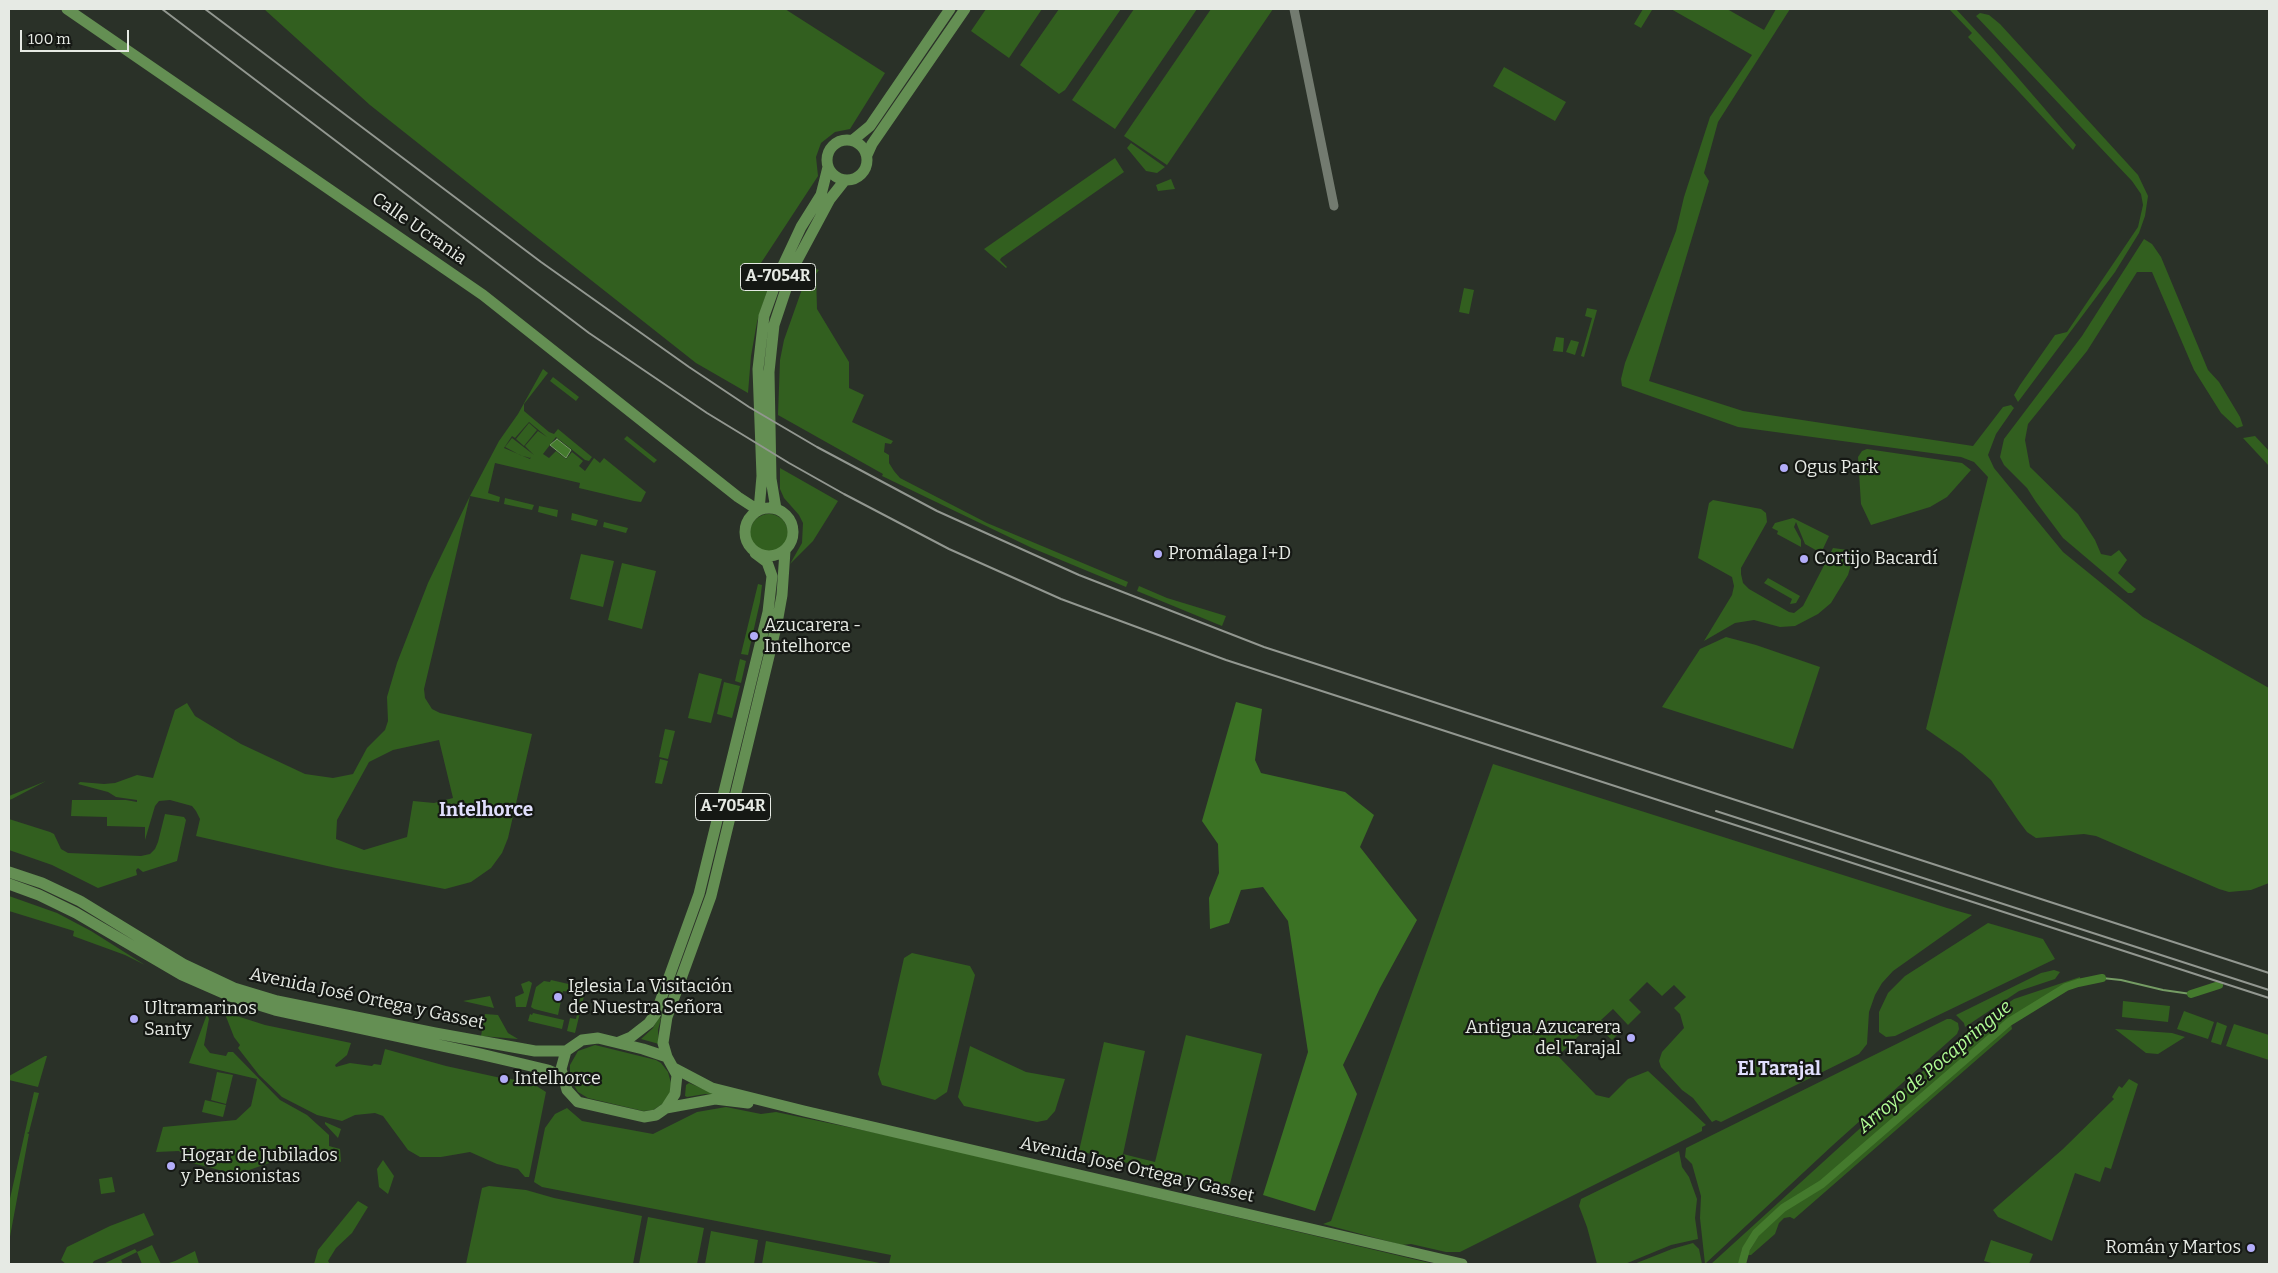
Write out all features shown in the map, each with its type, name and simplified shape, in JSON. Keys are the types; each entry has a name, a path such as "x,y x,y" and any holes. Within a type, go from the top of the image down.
{"main road":[{"name":"Calle Ucrania","path":"67,9 483,295 738,497 759,510"},
{"name":"A-7054R","path":"667,1057 664,1043 667,1017 711,896 777,622 782,595 785,551 792,542 794,532 791,522 785,514 776,509 766,477 758,369 764,316 779,274 802,227 821,195 830,148 841,140 853,140 870,126 950,9"},
{"name":"A-7054R","path":"759,510 766,477 771,402 770,353 774,326 793,268 830,199 846,180 861,174 866,164 866,155 872,144 965,9"},
{"path":"853,140 862,146 866,155"},
{"path":"828,166 835,176 846,180"},
{"path":"738,497 746,523"},
{"path":"746,523 759,510 776,509"},
{"name":"A-7054R","path":"619,1042 631,1037 649,1023 656,1013 699,894 768,612 772,576 767,562 755,553 746,542 744,533 746,523"},
{"path":"755,553 770,557 785,551"},
{"name":"Avenida José Ortega y Gasset","path":"9,872 42,883 80,901 183,964 234,988 277,1001 444,1034 535,1050 566,1052"},
{"name":"Avenida José Ortega y Gasset","path":"9,884 39,895 76,913 182,975 230,996 275,1010 548,1070 564,1077"},
{"path":"598,1038 619,1042 667,1057 677,1075 675,1094 666,1108 656,1115 644,1117 578,1102 567,1090 561,1069 566,1052 582,1040 598,1038"},
{"name":"Avenida José Ortega y Gasset","path":"674,1068 712,1088 804,1111 1462,1264"},
{"name":"Avenida José Ortega y Gasset","path":"666,1108 715,1099 804,1111"}],"street":[{"path":"1294,9 1334,206"}],"shaded area":[{"path":"264,9 785,9 885,73 850,129 835,132 821,143 816,157 818,176 759,266 772,276 757,322 751,356 748,393 696,363 496,205 370,105"},
{"path":"986,9 1042,9 1009,58 971,31"},
{"path":"1059,9 1121,9 1065,90 1059,94 1020,65"},
{"path":"1134,9 1197,9 1115,129 1072,100"},
{"path":"1211,9 1273,9 1167,165 1124,136"},
{"path":"1643,9 1652,10 1641,28 1634,24"},
{"path":"1671,9 1727,9 1764,30 1776,9 1790,9 1718,122 1704,173 1709,181 1649,381 1743,411 1973,446 2003,407 2011,405 2014,408 1996,434 1988,455 1994,468 2063,552 2143,617 2269,688 2269,883 2251,890 2229,892 2096,836 2084,834 2036,838 2027,832 1991,780 1962,754 1926,729 1988,477 1974,462 1961,457 1738,427 1622,386 1621,379 1625,363 1676,231 1684,197 1710,117 1752,55"},
{"path":"1949,9 1956,9 1994,50 2076,145 2073,150 1968,37 1972,33"},
{"path":"1980,13 1989,15 2000,24 2138,175 2148,196 2145,216 2139,233 2115,272 2018,402 2014,395 2020,385 2055,335 2067,332 2138,227 2143,205 2141,194 2132,181 1976,16"},
{"path":"1504,67 1566,102 1555,121 1493,86"},
{"path":"1131,143 1165,167 1157,173 1146,171 1127,148"},
{"path":"1115,158 1124,172 1001,258 1000,260 1006,268 984,249"},
{"path":"1171,179 1175,189 1158,191 1156,185"},
{"path":"2144,239 2152,244 2161,257 2208,370 2219,382 2240,417 2243,426 2237,428 2221,413 2194,370 2152,272 2137,272 2087,351 2028,424 2025,440 2030,467 2078,514 2095,540 2101,554 2111,556 2119,550 2127,560 2118,573 2136,589 2132,593 2128,593 2063,538 2027,488 2004,465 2000,457 2004,439 2082,336"},
{"path":"810,270 819,270 816,274 817,309 849,362 849,388 864,395 852,422 893,441 891,444 885,443 884,452 889,455 889,463 900,478 987,523 1128,582 1126,587 1032,548 882,476 883,474 778,415 780,360 784,340 807,275"},
{"path":"1464,288 1474,290 1469,314 1459,312"},
{"path":"1587,308 1597,310 1584,357 1581,356 1592,318 1585,316"},
{"path":"1556,337 1564,338 1563,352 1553,351"},
{"path":"1571,340 1579,342 1575,355 1566,352"},
{"path":"543,369 548,373 524,404 524,411 549,432 554,434 558,429 592,457 589,461 585,460 556,437 543,454 549,458 556,451 566,459 572,452 583,461 579,466 585,471 594,458 600,463 604,458 646,492 641,502 634,501 579,488 580,483 495,463 488,493 500,497 499,502 470,496 499,441 518,414","holes":["529,422 547,437 538,431 525,446 534,455 512,438 505,447 518,454 504,448 512,436 515,438"]},
{"path":"553,377 579,397 576,401 550,381"},
{"path":"529,423 537,430 524,446 516,439"},
{"path":"627,436 657,460 654,463 624,439"},
{"path":"2255,436 2269,451 2269,466 2243,438"},
{"path":"557,439 571,450 566,458 550,445"},
{"path":"1867,449 1962,463 1971,470 1947,497 1930,507 1871,525 1861,504 1858,457 1862,451"},
{"path":"780,468 838,501 813,541 790,564 802,543 803,523 799,515 784,498 780,489"},
{"path":"470,496 424,689 425,698 432,709 440,713 532,734 508,838 502,853 491,868 471,882 445,889 336,868 196,836 200,819 196,811 192,806 170,800 159,801 155,806 145,840 145,827 107,826 107,817 71,816 72,800 126,800 137,802 137,800 116,797 108,792 78,784 80,782 115,783 137,775 153,778 175,710 187,703 195,716 241,744 305,774 333,778 353,774 367,748 385,730 388,721 387,697 397,663 428,583","holes":["439,740 453,798 434,803 413,801 407,837 364,850 336,839 337,820 369,762 393,750"]},
{"path":"505,498 534,505 532,510 504,504"},
{"path":"1713,500 1761,509 1766,513 1767,522 1741,568 1743,583 1749,589 1789,612 1794,613 1803,606 1833,548 1855,551 1848,575 1831,603 1818,614 1795,626 1780,627 1754,620 1735,623 1704,641 1732,595 1734,586 1732,577 1698,558 1709,503"},
{"path":"539,506 558,510 557,517 538,512"},
{"path":"572,513 598,520 596,526 571,520"},
{"path":"769,514 783,519 788,533 783,547 769,552 755,547 750,533 755,519"},
{"path":"1793,518 1829,536 1821,553 1805,544 1796,522 1794,527 1801,540 1801,547 1777,534 1778,531 1772,528 1775,523"},
{"path":"604,522 628,528 626,533 603,527"},
{"path":"581,554 614,561 603,607 570,599"},
{"path":"622,563 656,571 642,629 608,620"},
{"path":"1768,578 1800,596 1796,603 1790,604 1792,599 1764,583"},
{"path":"758,584 762,585 760,602 748,655 741,654"},
{"path":"1139,586 1167,598 1226,616 1222,626 1137,591"},
{"path":"1726,637 1820,667 1793,749 1662,707 1700,649"},
{"path":"740,659 746,661 741,683 735,681"},
{"path":"699,673 722,679 711,723 688,718"},
{"path":"724,682 740,686 732,718 717,714"},
{"path":"1236,702 1262,709 1255,760 1261,773 1345,792 1374,815 1360,847 1417,920 1380,988 1343,1065 1357,1094 1315,1211 1263,1195 1308,1052 1288,921 1263,887 1241,890 1229,923 1210,929 1209,898 1219,873 1218,844 1202,821"},
{"path":"665,729 675,731 668,759 659,757"},
{"path":"660,759 668,761 662,784 655,783"},
{"path":"1493,764 1972,915 1893,971 1882,983 1869,1012 1867,1044 1859,1054 1721,1122 1716,1120 1712,1122 1693,1098 1682,1090 1661,1067 1659,1061 1662,1052 1684,1028 1680,1014 1674,1008 1686,997 1674,985 1662,996 1647,982 1629,1000 1641,1012 1628,1025 1613,1009 1601,1020 1617,1035 1612,1040 1593,1022 1558,1056 1596,1095 1609,1098 1628,1079 1648,1071 1706,1125 1702,1127 1702,1131 1460,1252 1446,1252 1411,1244 1402,1245 1323,1224 1331,1221"},
{"path":"46,781 12,799 9,800 9,796"},
{"path":"165,814 184,817 186,820 177,861 143,872 138,868 136,870 137,875 98,888 52,865 9,850 9,819 54,834 61,849 68,853 141,856 150,854 158,842"},
{"path":"9,896 57,913 91,931 145,965 125,955 73,936 74,931 9,911"},
{"path":"1988,923 2043,939 2055,959 1895,1036 1886,1037 1879,1032 1879,1012 1888,993 1905,976"},
{"path":"912,953 970,966 975,975 947,1092 935,1100 882,1085 878,1074 904,958"},
{"path":"2054,970 2060,972 2055,979 2019,991 1965,1027 1964,1023 1956,1015 2041,973"},
{"path":"2080,977 2080,980 2063,986 2004,1022 1821,1182 1780,1206 1749,1238 1742,1249 1739,1264 1711,1264 1967,1031 2014,999"},
{"path":"551,980 586,988 575,1033 567,1031 570,1018 576,1019 581,994 563,991 558,1015 531,1007 536,987 544,981 550,982"},
{"path":"529,981 532,983 526,1007 516,1007 515,997 524,993 521,984"},
{"path":"490,996 494,1008 463,1001"},
{"path":"2123,1001 2170,1006 2168,1022 2122,1017"},
{"path":"218,1010 265,1025 351,1043 347,1055 335,1065 336,1067 350,1063 372,1066 374,1064 381,1065 385,1049 446,1066 501,1078 501,1080 506,1080 507,1078 535,1085 546,1092 529,1177 525,1177 518,1169 497,1164 470,1152 441,1157 420,1157 408,1150 383,1116 375,1113 355,1115 342,1121 317,1115 282,1097 259,1075 238,1048 240,1045 234,1037 225,1014"},
{"path":"2184,1011 2214,1022 2208,1039 2177,1029"},
{"path":"533,1013 564,1020 562,1029 528,1021 530,1014 532,1015"},
{"path":"207,1014 209,1019 204,1045 210,1053 226,1056 228,1052 233,1052 280,1100 307,1115 329,1135 329,1146 340,1149 341,1162 309,1149 232,1176 227,1172 192,1163 179,1151 156,1152 163,1127 236,1120 251,1106 257,1079 189,1063"},
{"path":"485,1014 498,1015 508,1033 518,1039 481,1036"},
{"path":"659,1017 661,1018 658,1030 659,1044 641,1039 653,1028"},
{"path":"1947,1019 1958,1023 1959,1029 1957,1034 1833,1145 1705,1264 1700,1218 1701,1196 1692,1164 1685,1157 1686,1148"},
{"path":"2217,1022 2227,1026 2221,1045 2211,1042"},
{"path":"2011,1024 2012,1029 1794,1219 1790,1217 1784,1218 1779,1223 1775,1234 1751,1255 1747,1255 1759,1235 1785,1210 1823,1187"},
{"path":"2234,1024 2269,1035 2269,1060 2226,1046"},
{"path":"2115,1029 2172,1033 2185,1037 2158,1054 2146,1053"},
{"path":"1186,1035 1262,1054 1229,1188 1079,1151 1104,1042 1145,1051 1123,1154 1155,1162"},
{"path":"595,1045 656,1060 661,1063 668,1072 671,1083 670,1094 664,1103 653,1110 643,1111 588,1098 578,1092 570,1079 570,1065 578,1051"},
{"path":"970,1046 1026,1072 1065,1079 1055,1111 1047,1120 1037,1122 964,1106 958,1097"},
{"path":"47,1056 38,1087 9,1080 9,1076"},
{"path":"217,1072 233,1075 226,1104 211,1100"},
{"path":"2129,1079 2138,1084 2111,1169 2105,1167 2100,1182 2075,1173 2052,1241 1998,1217 1993,1210 2063,1149 2114,1099 2112,1097 2119,1086 2122,1088"},
{"path":"689,1083 723,1096 705,1094 687,1097 685,1096 686,1085"},
{"path":"34,1092 39,1093 29,1132 27,1133 29,1134 9,1242 9,1203"},
{"path":"205,1100 226,1105 223,1117 202,1112"},
{"path":"726,1107 761,1114 776,1112 905,1139 1434,1264 889,1264 891,1255 542,1187 534,1182 545,1128 555,1114 567,1108 582,1121 653,1134 697,1112"},
{"path":"325,1122 341,1129 338,1138 325,1124"},
{"path":"1679,1151 1682,1167 1689,1177 1697,1199 1695,1218 1698,1239 1671,1245 1625,1264 1597,1264 1579,1206 1581,1199"},
{"path":"383,1160 394,1176 388,1194 379,1187 377,1169"},
{"path":"112,1177 115,1192 101,1194 99,1179"},
{"path":"489,1186 526,1190 554,1198 642,1216 633,1264 466,1264 482,1188"},
{"path":"358,1201 368,1207 352,1233 336,1248 328,1261 330,1264 314,1264 318,1250"},
{"path":"144,1213 154,1235 94,1261 92,1264 66,1264 61,1260 67,1247 110,1226"},
{"path":"648,1217 704,1228 697,1264 639,1264"},
{"path":"711,1231 758,1240 754,1264 705,1264"},
{"path":"1991,1240 2033,1254 2029,1264 1995,1264 1984,1261"},
{"path":"766,1241 880,1263 880,1264 762,1264"},
{"path":"1693,1243 1699,1249 1702,1264 1634,1264 1672,1249"},
{"path":"152,1245 161,1264 142,1264 137,1252"},
{"path":"135,1249 137,1252 121,1260 123,1264 103,1264"},
{"path":"195,1251 199,1264 166,1264 175,1261"}],"waterway":[{"name":"Arroyo de Pocapringue","path":"2102,978 2191,994"},
{"name":"Arroyo de Pocapringue","path":"1742,1264 1746,1249 1756,1233 1783,1208 1822,1184 2009,1022 2066,987 2102,978"},
{"name":"Arroyo de Pocapringue","path":"2191,994 2219,985"}],"railway":[{"path":"162,9 589,333 707,413 789,463 949,549 1061,599 1226,660 2269,998"},
{"path":"205,9 541,262 689,367 749,407 817,447 937,511 1079,575 1264,647 2269,973"},
{"path":"1716,811 2269,990"}],"place":[{"name":"Ogus Park","path":"1784,468"},
{"name":"Promálaga I+D","path":"1158,554"},
{"name":"Cortijo Bacardí","path":"1804,559"},
{"name":"Azucarera - Intelhorce","path":"754,636"},
{"name":"Iglesia La Visitación de Nuestra Señora","path":"558,997"},
{"name":"Ultramarinos Santy","path":"134,1019"},
{"name":"Antigua Azucarera del Tarajal","path":"1631,1038"},
{"name":"Intelhorce","path":"504,1079"},
{"name":"Hogar de Jubilados y Pensionistas","path":"171,1166"},
{"name":"Román y Martos","path":"2251,1248"}],"district":[{"name":"Intelhorce","path":"486,811"},
{"name":"El Tarajal","path":"1779,1070"}]}
